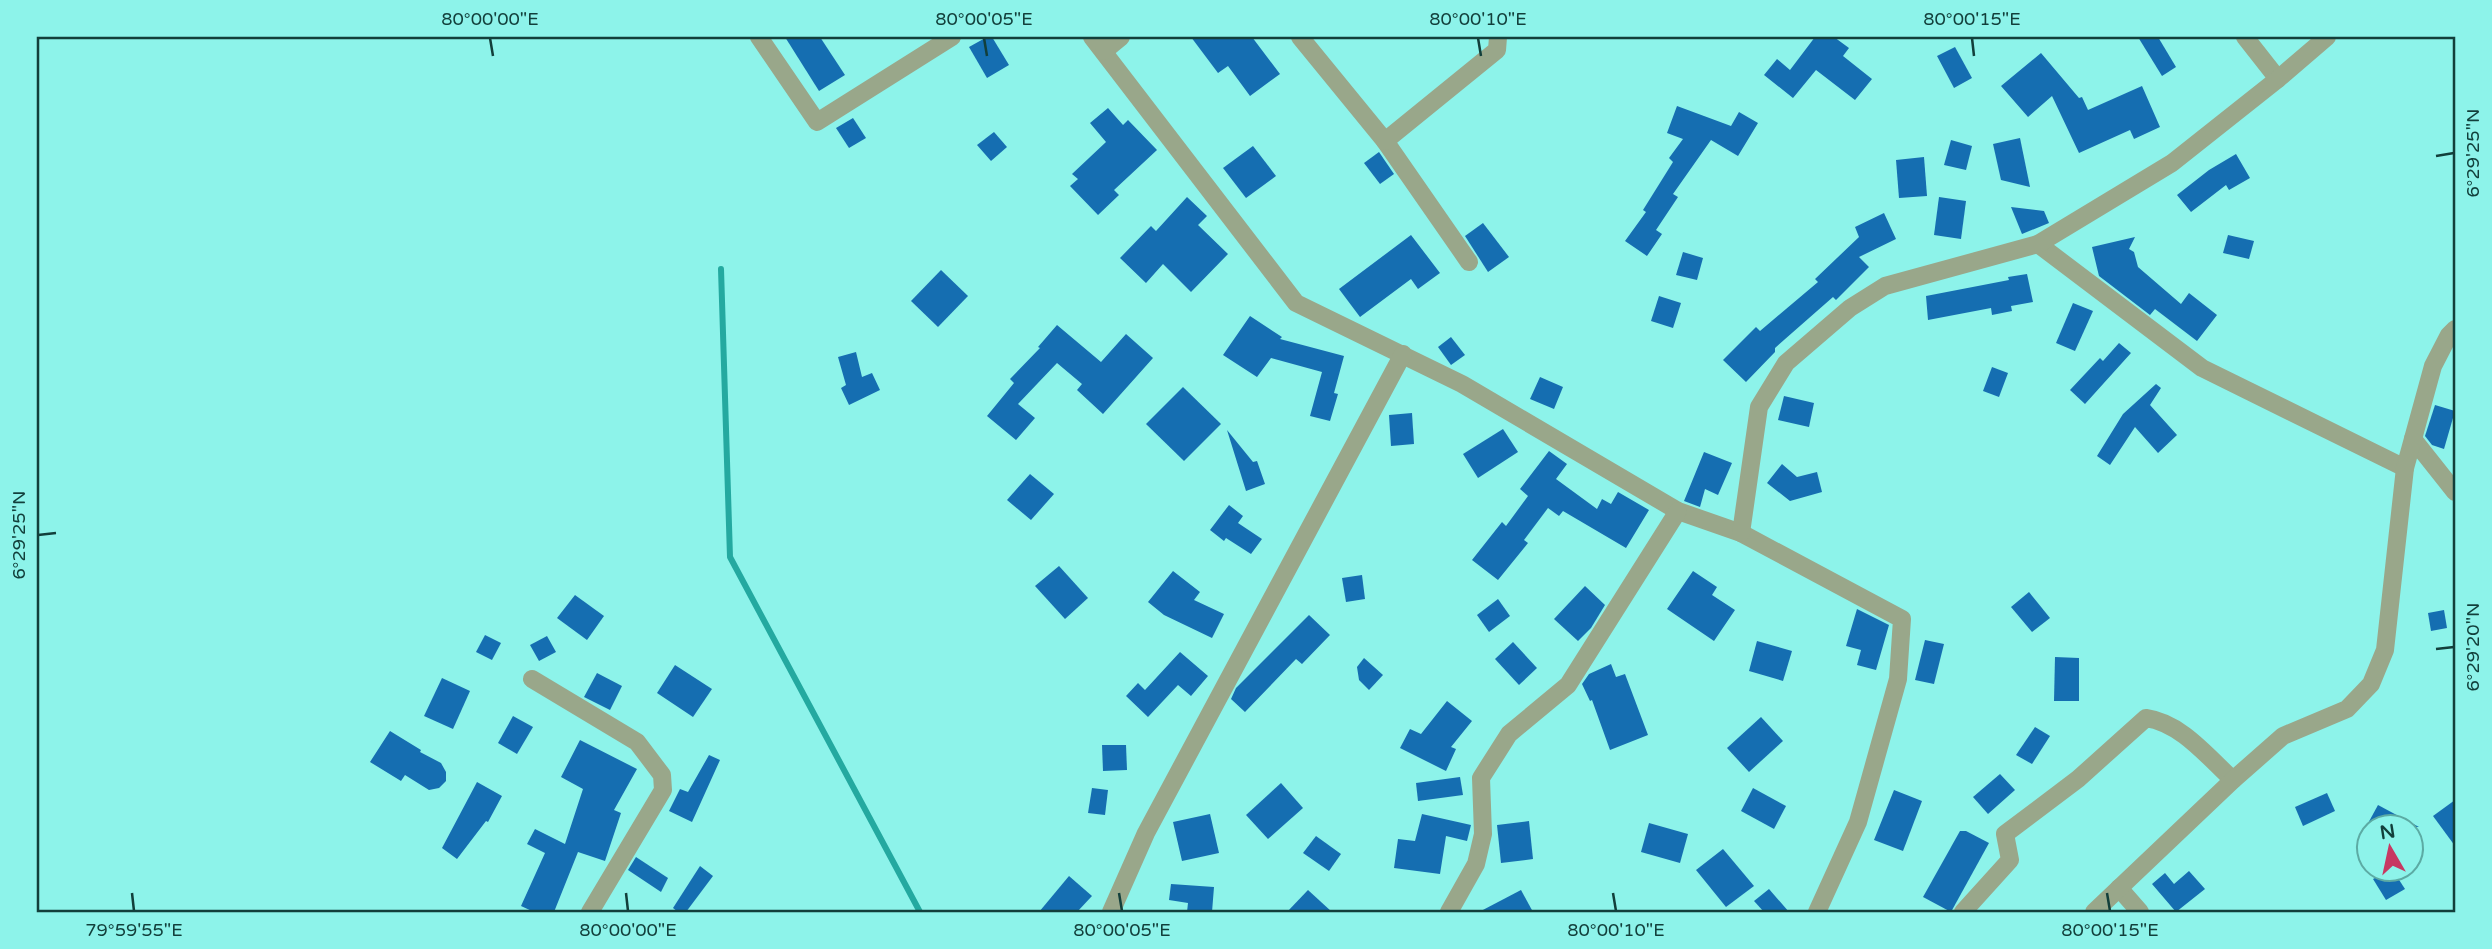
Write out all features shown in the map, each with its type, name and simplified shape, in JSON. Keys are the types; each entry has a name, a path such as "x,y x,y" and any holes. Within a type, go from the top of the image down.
{"street":[{"path":"759,37 817,122 952,37"},
{"path":"1092,37 1296,303 1462,384 1678,511 1741,533 1902,619 1898,679 1858,822 1817,912"},
{"path":"1104,51 1121,37"},
{"path":"1300,37 1385,141 1469,262"},
{"path":"1385,141 1497,50 1498,37"},
{"path":"2245,37 2278,79"},
{"path":"1741,533 1759,407 1786,363 1850,308 1885,286 2038,244 2172,163 2327,37"},
{"path":"2038,244 2202,368 2405,468"},
{"path":"2094,912 2233,779 2283,736 2347,709 2371,684 2385,650 2405,468 2434,366 2449,335 2455,329"},
{"path":"1111,912 1146,833 1403,354"},
{"path":"2413,439 2455,492"},
{"path":"1450,912 1476,864 1483,834 1480,778 1509,734 1568,685 1678,511"},
{"path":"532,679 637,742 662,775 663,790 590,912"},
{"path":"1962,912 2010,860 2005,834 2078,779 2146,718 2161,720 2176,728 2233,779"},
{"path":"2119,888 2140,912"}],"building":[{"path":"785,37 820,37 845,75 819,91"},
{"path":"992,37 1009,65 987,78 969,47"},
{"path":"1191,37 1252,37 1280,74 1250,96 1228,66 1218,73"},
{"path":"1815,37 1834,37 1849,48 1843,56 1872,79 1855,100 1816,70 1793,98 1764,75 1777,59 1790,70"},
{"path":"2138,37 2158,37 2176,67 2162,76"},
{"path":"1955,47 1972,78 1954,88 1937,56"},
{"path":"2041,53 2079,98 2082,97 2088,110 2142,86 2160,127 2134,139 2130,130 2079,153 2052,96 2028,117 2001,86"},
{"path":"1677,106 1731,126 1739,112 1758,123 1738,156 1711,140 1673,194 1678,197 1656,230 1662,234 1647,256 1625,241 1646,212 1643,210 1673,162 1669,158 1683,139 1667,133"},
{"path":"1108,108 1123,125 1128,120 1157,150 1114,190 1119,195 1098,215 1070,186 1078,179 1072,174 1106,142 1090,123"},
{"path":"853,118 866,138 849,148 836,128"},
{"path":"994,132 1007,147 991,161 977,145"},
{"path":"2020,138 2030,187 2001,180 1993,144"},
{"path":"1951,140 1972,146 1966,170 1944,165"},
{"path":"1253,146 1276,176 1246,198 1223,168"},
{"path":"1379,152 1394,174 1380,184 1364,163"},
{"path":"2236,154 2250,178 2229,190 2226,185 2191,212 2177,195 2209,170"},
{"path":"1924,157 1927,196 1899,198 1896,160"},
{"path":"1187,197 1207,216 1198,225 1228,254 1191,292 1163,264 1146,283 1120,258 1151,226 1156,231"},
{"path":"1939,197 1966,201 1961,239 1934,235"},
{"path":"2011,207 2044,211 2049,223 2022,234"},
{"path":"1884,213 1896,239 1859,257 1869,267 1836,300 1833,297 1775,348 1775,352 1746,382 1723,360 1756,327 1760,331 1818,282 1815,279 1859,237 1855,227"},
{"path":"1483,223 1509,257 1488,272 1465,236"},
{"path":"1411,235 1440,273 1418,289 1411,279 1360,317 1339,289"},
{"path":"2228,235 2254,241 2249,259 2223,253"},
{"path":"2135,237 2129,249 2134,252 2138,267 2181,304 2189,293 2217,315 2197,341 2155,309 2150,315 2099,276 2092,247"},
{"path":"1683,252 1703,258 1697,280 1676,275"},
{"path":"941,270 968,296 938,327 911,301"},
{"path":"2027,274 2033,302 2011,306 2012,311 1992,315 1991,308 1928,320 1926,296"},
{"path":"1659,296 1681,303 1673,328 1651,321"},
{"path":"2073,303 2093,311 2075,351 2056,343"},
{"path":"1250,316 1282,337 1280,339 1344,356 1334,393 1338,394 1330,421 1310,416 1322,372 1271,358 1257,377 1223,355"},
{"path":"1057,325 1101,362 1126,334 1153,358 1103,414 1077,390 1082,384 1057,363 1018,404 1035,418 1016,440 987,416 1014,383 1010,379 1040,348 1038,347"},
{"path":"1451,337 1465,355 1451,365 1438,347"},
{"path":"2119,343 2131,353 2085,404 2070,390 2100,358 2103,361"},
{"path":"856,352 862,377 872,373 880,390 849,405 841,388 846,385 838,357"},
{"path":"1992,367 2008,373 1999,397 1983,391"},
{"path":"1540,377 1563,387 1554,409 1530,399"},
{"path":"2156,384 2161,388 2150,405 2177,435 2158,453 2135,427 2110,465 2097,456 2123,414"},
{"path":"1183,387 1221,424 1184,461 1146,424"},
{"path":"1784,396 1814,403 1809,427 1778,420"},
{"path":"2435,405 2455,411 2444,449 2432,445 2425,436"},
{"path":"1412,413 1414,444 1391,446 1389,415"},
{"path":"1503,429 1518,452 1478,478 1463,454"},
{"path":"1227,430 1253,462 1257,461 1265,484 1246,491"},
{"path":"1549,451 1567,464 1556,479 1597,509 1602,499 1611,504 1618,492 1649,510 1626,548 1563,511 1559,516 1548,508 1524,540 1528,543 1498,580 1472,560 1502,522 1506,526 1528,496 1520,489"},
{"path":"1704,452 1732,463 1718,495 1705,489 1700,507 1684,501"},
{"path":"1782,464 1797,477 1817,472 1822,492 1790,501 1767,483"},
{"path":"1030,474 1054,494 1031,520 1007,500"},
{"path":"1229,505 1243,516 1238,523 1262,539 1251,554 1226,538 1224,541 1210,530"},
{"path":"1059,566 1088,598 1065,619 1035,586"},
{"path":"1173,571 1200,592 1194,600 1224,614 1212,638 1164,615 1148,602"},
{"path":"1693,571 1717,587 1712,595 1735,610 1714,641 1667,609"},
{"path":"1362,575 1365,599 1346,602 1342,578"},
{"path":"1585,586 1605,605 1591,628 1578,641 1554,619"},
{"path":"2029,592 2050,618 2032,632 2011,607"},
{"path":"575,595 604,616 587,640 557,618"},
{"path":"1498,599 1510,616 1489,632 1477,615"},
{"path":"1857,609 1889,625 1876,670 1857,665 1861,650 1846,646"},
{"path":"2444,610 2447,628 2431,631 2428,613"},
{"path":"1309,615 1330,635 1302,664 1296,659 1245,712 1231,699 1236,688"},
{"path":"485,635 501,643 492,660 476,652"},
{"path":"547,636 556,652 539,661 530,645"},
{"path":"1925,640 1944,644 1934,684 1915,680"},
{"path":"1757,641 1792,651 1783,681 1749,671"},
{"path":"1513,642 1537,668 1519,685 1495,659"},
{"path":"1180,652 1208,676 1191,696 1178,685 1148,717 1126,696 1138,683 1145,690"},
{"path":"2055,657 2079,658 2079,701 2054,701"},
{"path":"1364,658 1383,675 1369,690 1359,680 1357,667"},
{"path":"1611,664 1616,677 1625,674 1648,735 1610,750 1592,700 1590,701 1582,684 1589,674"},
{"path":"675,665 712,689 693,717 657,693"},
{"path":"597,673 622,686 610,710 584,697"},
{"path":"442,678 470,691 453,729 424,716"},
{"path":"1447,701 1472,721 1451,747 1456,749 1446,771 1400,748 1410,729 1421,734"},
{"path":"513,716 533,727 517,754 498,743"},
{"path":"1761,717 1783,741 1749,772 1727,748"},
{"path":"2035,727 2050,736 2032,764 2016,755"},
{"path":"390,731 441,763 446,772 446,781 439,788 429,790 405,775 401,781 370,762"},
{"path":"580,740 637,769 614,810 621,813 605,861 578,852 554,912 534,912 521,906 545,853 527,844 535,829 565,844 583,789 561,777"},
{"path":"1102,745 1126,745 1127,770 1103,771"},
{"path":"709,755 720,760 692,822 669,811 680,789 688,792"},
{"path":"2000,774 2015,790 1988,814 1973,797"},
{"path":"1460,777 1463,795 1418,801 1416,783"},
{"path":"477,782 502,796 488,822 486,821 457,859 442,848"},
{"path":"1281,783 1303,808 1268,839 1246,815"},
{"path":"1092,788 1108,790 1105,815 1088,813"},
{"path":"1753,788 1786,806 1774,829 1741,811"},
{"path":"1894,790 1922,801 1903,851 1874,840"},
{"path":"2327,793 2335,811 2303,826 2295,807"},
{"path":"2455,800 2455,846 2433,816"},
{"path":"2378,805 2393,813 2374,813"},
{"path":"1210,814 1219,853 1182,861 1173,822"},
{"path":"1422,814 1471,825 1467,841 1446,836 1440,874 1394,868 1398,839 1415,841"},
{"path":"1529,821 1533,859 1501,863 1497,825"},
{"path":"1649,823 1688,834 1680,863 1641,852"},
{"path":"1960,831 1966,831 1989,843 1951,912 1923,897"},
{"path":"1316,836 1341,854 1329,871 1303,853"},
{"path":"1723,849 1754,886 1726,907 1696,870"},
{"path":"636,857 668,878 661,892 628,870"},
{"path":"700,866 713,876 686,912 678,912 673,908"},
{"path":"2189,871 2205,889 2176,912 2152,884 2165,873 2174,884"},
{"path":"1069,876 1092,896 1077,912 1039,912"},
{"path":"2375,883 2401,883 2405,889 2386,900"},
{"path":"1171,884 1214,887 1212,912 1187,912 1188,903 1169,900"},
{"path":"1769,889 1789,912 1764,912 1754,901"},
{"path":"1308,890 1332,912 1287,912"},
{"path":"1521,890 1533,912 1479,912"}],"waterway":[{"path":"721,269 730,557 920,912"}]}
